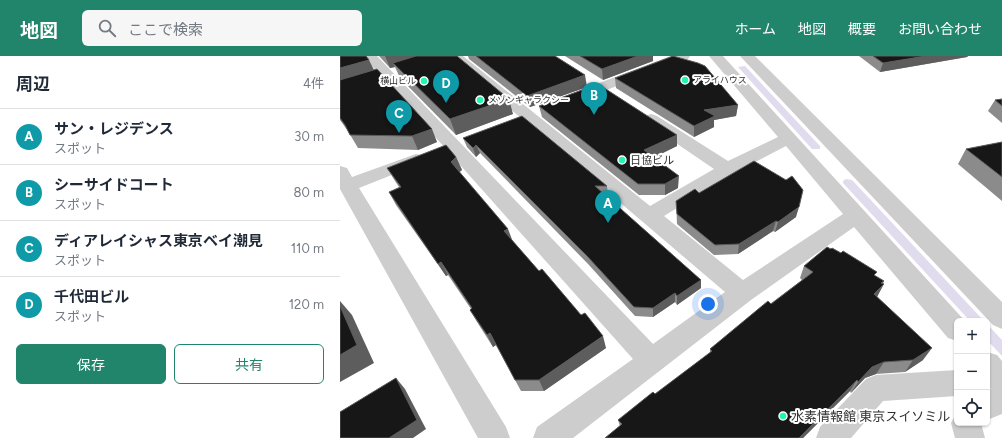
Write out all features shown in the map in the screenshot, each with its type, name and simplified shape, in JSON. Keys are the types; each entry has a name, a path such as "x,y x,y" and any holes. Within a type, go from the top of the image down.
{"street":[{"path":"370,56 447,147 652,361"},
{"path":"564,102 608,91 659,59 683,56"},
{"path":"716,56 954,327"},
{"path":"747,56 1002,318"},
{"path":"450,57 528,116 742,293"},
{"path":"584,75 608,91"},
{"path":"641,113 728,169"},
{"path":"649,216 728,169 789,138"},
{"path":"447,147 344,178 495,438"},
{"path":"548,438 742,293 856,215"},
{"path":"990,367 1002,381"},
{"path":"831,438 876,388 954,383"},
{"path":"990,405 1002,399"},
{"path":"967,426 970,438"}],"shaded area":[{"path":"745,66 820,146 820,149 812,149 738,67"},
{"path":"846,179 852,180 981,318 967,318 843,183"},
{"path":"990,327 1002,340 1002,356 990,343"}],"building":[{"path":"340,56 366,56 369,60 340,68"},
{"path":"416,56 457,56 509,99 450,119 393,63"},
{"path":"476,56 555,56 585,75 527,96"},
{"path":"580,56 638,56 602,69"},
{"path":"673,56 705,66 738,105 704,110 715,116 694,126 615,78"},
{"path":"873,56 926,56 883,63"},
{"path":"377,69 432,129 412,136 350,135 340,118 340,80"},
{"path":"598,84 677,135 644,150 679,176 665,184 638,184 539,106"},
{"path":"1002,99 1002,106 995,100"},
{"path":"522,116 607,186 595,186 701,280 677,296 675,293 653,308 634,307 587,256 476,145 473,148 463,138"},
{"path":"1002,142 1002,177 966,149"},
{"path":"446,145 456,157 451,162 508,229 504,231 539,271 542,269 581,315 585,313 603,336 539,380 515,380 490,333 487,335 470,310 472,308 441,262 438,264 389,192 401,187 387,168"},
{"path":"754,161 786,180 792,176 803,190 799,207 778,222 776,221 739,244 715,245 677,214 676,201 695,189 699,193"},
{"path":"827,247 841,253 843,251 877,272 874,275 884,281 881,283 884,284 874,294 932,348 913,360 884,362 872,367 799,438 605,438 622,424 618,420 653,392 655,394 712,351 710,349 768,301 771,304 813,272 804,266"},
{"path":"340,306 357,345 340,355"},
{"path":"396,378 417,420 389,438 340,438 340,412"}],"place":[{"name":"アライハウス","path":"685,80"},
{"name":"横山ビル","path":"424,81"},
{"name":"メゾンギャラクシー","path":"480,100"},
{"name":"千代田ビル","path":"446,103"},
{"name":"シーサイドコート","path":"594,115"},
{"name":"ディアレイシャス東京ベイ潮見","path":"399,133"},
{"name":"日協ビル","path":"622,160"},
{"name":"サン・レジデンス","path":"608,223"},
{"name":"水素情報館 東京スイソミル","path":"783,416"}]}
